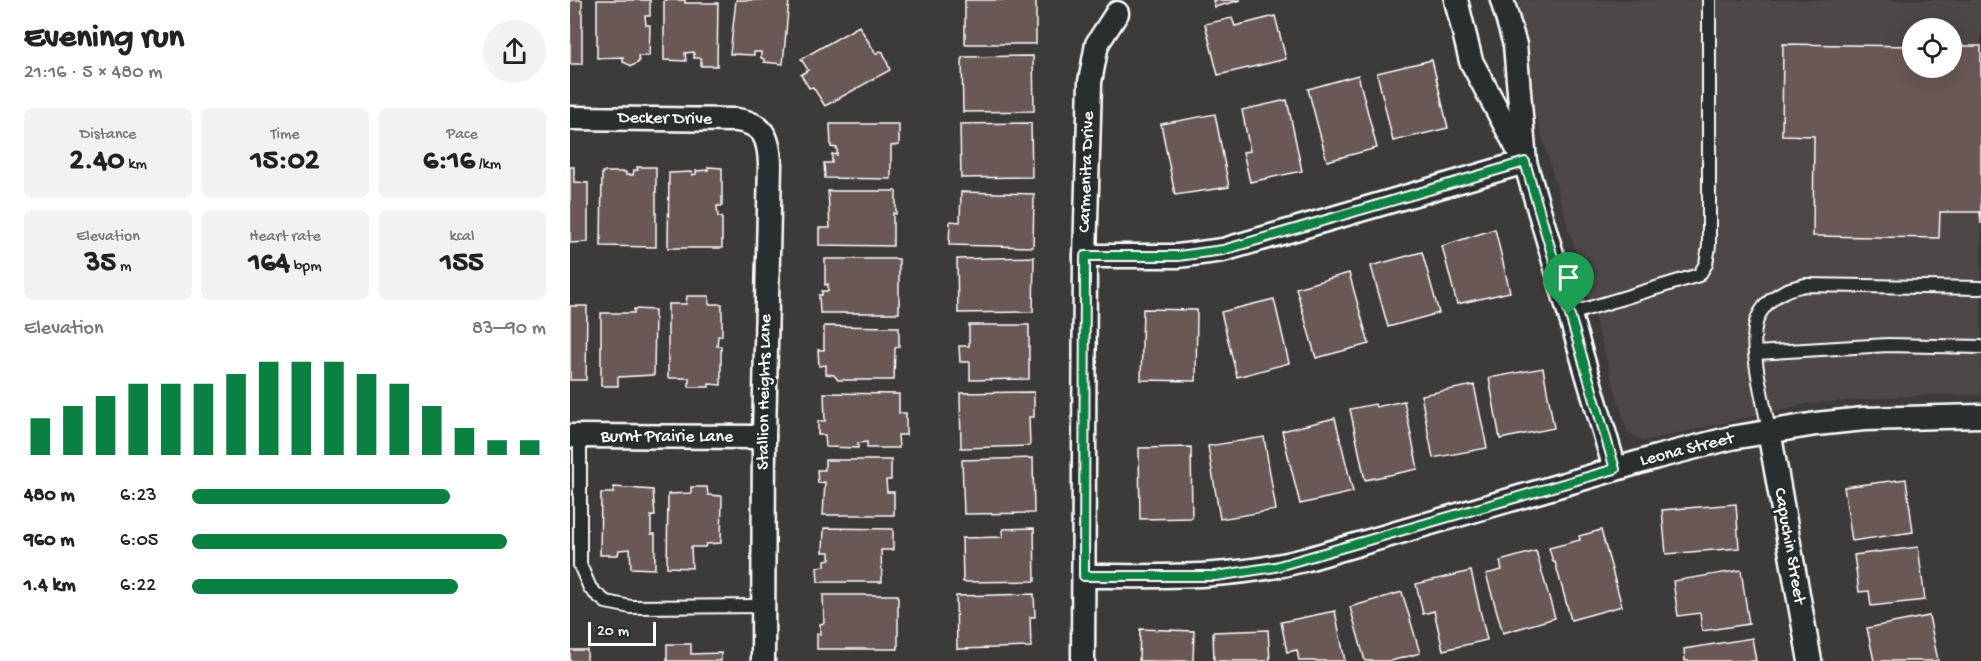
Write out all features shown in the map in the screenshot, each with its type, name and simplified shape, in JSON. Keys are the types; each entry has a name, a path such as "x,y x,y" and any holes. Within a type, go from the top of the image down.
{"street":[{"path":"1456,0 1471,61 1525,162"},
{"path":"1502,0 1515,45 1525,162 1615,469"},
{"name":"Carmenita Drive","path":"1083,661 1085,256 1090,82 1097,44 1117,13"},
{"name":"Decker Drive","path":"570,118 737,120 751,122 758,128"},
{"name":"Stallion Heights Lane","path":"758,128 767,141 770,164 764,437 763,661"},
{"path":"1085,256 1178,256 1223,250 1525,162"},
{"name":"Leona Street","path":"1084,576 1216,576 1275,567 1694,447 1769,431 1864,419 1981,416"},
{"name":"Capuchin Street","path":"1769,431 1810,661"},
{"name":"Burnt Prairie Lane","path":"575,436 764,437"}],"lane":[{"path":"1569,314 1699,275 1706,264 1709,246 1709,0"},
{"path":"1769,431 1756,353 1755,327 1759,314 1766,304 1783,291 1805,285 1981,288"},
{"path":"1756,353 1888,345 1981,347"},
{"path":"575,436 580,565 590,588 596,594 606,602 631,607 763,606"}],"shaded area":[{"path":"1514,0 1981,0 1981,395 1923,395 1807,404 1643,441 1627,431 1526,81 1526,42"}],"building":[{"path":"570,0 582,0 582,64 570,64"},
{"path":"597,0 650,0 650,16 645,16 646,25 650,25 649,56 638,56 639,62 632,66 623,62 623,57 597,58"},
{"path":"664,0 685,0 685,3 718,3 717,66 701,66 701,58 694,58 694,52 685,53 686,61 664,60"},
{"path":"736,0 789,0 783,64 764,62 761,52 754,52 754,55 730,54"},
{"path":"965,0 1036,0 1036,44 965,44"},
{"path":"1213,0 1241,0 1215,7"},
{"path":"1275,16 1286,59 1218,75 1205,24 1232,18 1235,26"},
{"path":"859,26 876,54 879,51 883,52 890,70 825,106 813,87 809,88 801,75 808,70 801,59"},
{"path":"1783,44 1902,46 1902,78 1962,78 1962,46 1981,46 1981,224 1980,212 1940,212 1939,238 1813,236 1814,136 1782,135"},
{"path":"1033,56 1034,111 963,112 962,57"},
{"path":"1432,60 1448,128 1393,141 1377,73"},
{"path":"1358,75 1377,148 1327,161 1308,89"},
{"path":"1287,100 1302,171 1250,182 1243,152 1250,151 1242,110"},
{"path":"1215,114 1229,187 1175,195 1161,124"},
{"path":"1031,123 1032,177 961,178 960,124"},
{"path":"830,124 899,124 899,145 891,146 891,179 825,178 824,163 832,163 832,154 837,155 837,148 831,147"},
{"path":"570,167 574,167 574,182 588,183 588,242 570,243"},
{"path":"637,167 656,167 656,247 601,246 602,172 626,172 626,175 633,175 634,170 638,170"},
{"path":"708,167 722,168 722,206 717,206 718,217 722,217 722,248 668,248 669,173 692,172 692,175 696,174 696,171 708,170"},
{"path":"828,191 896,191 893,246 819,245 819,228 830,228"},
{"path":"961,192 1034,194 1033,247 949,245 950,221 960,222"},
{"path":"1495,229 1510,292 1457,304 1442,246"},
{"path":"1422,252 1439,313 1388,327 1371,266"},
{"path":"1034,257 1033,312 958,313 957,259"},
{"path":"825,259 899,259 899,313 820,313 819,295 822,295 822,291 828,291 828,284 825,285"},
{"path":"1349,273 1369,344 1316,358 1296,288"},
{"path":"687,296 709,296 709,304 722,304 722,336 718,336 717,346 721,346 721,385 689,387 689,378 668,378 668,304 686,304"},
{"path":"1274,299 1289,363 1237,377 1221,312"},
{"path":"570,306 587,306 586,380 570,380"},
{"path":"634,309 655,310 654,375 618,377 618,386 601,386 601,313 634,313"},
{"path":"1143,309 1197,310 1196,381 1141,380"},
{"path":"969,325 1029,325 1029,379 970,380 970,362 960,362 959,346 969,346"},
{"path":"824,326 899,327 899,347 895,348 894,380 838,380 834,375 826,374 826,365 819,366 818,350 824,350"},
{"path":"1543,368 1554,428 1500,439 1489,378"},
{"path":"1474,385 1487,448 1433,458 1421,395"},
{"path":"1034,392 1034,417 1029,417 1030,446 961,448 960,393"},
{"path":"824,393 899,394 899,413 906,413 906,435 898,435 899,448 867,448 867,442 858,443 858,448 826,447 825,435 818,435 818,421 825,421"},
{"path":"1404,401 1418,469 1365,480 1350,409 1375,404 1376,407"},
{"path":"1335,418 1353,492 1300,504 1282,431"},
{"path":"1264,437 1276,510 1220,519 1208,446"},
{"path":"1191,447 1192,518 1140,519 1139,448"},
{"path":"1033,458 1034,513 964,514 962,460"},
{"path":"825,460 891,460 891,480 886,480 887,492 894,492 894,515 823,515 825,482 818,483 817,470 825,470"},
{"path":"1906,479 1913,532 1852,541 1844,487"},
{"path":"614,487 653,490 655,516 651,516 651,534 655,534 655,569 631,568 630,549 619,550 618,555 600,555 601,493 614,493"},
{"path":"691,487 707,487 708,495 722,496 721,543 706,544 705,547 691,547 692,568 667,567 668,494 691,493"},
{"path":"1736,504 1739,548 1666,554 1662,510"},
{"path":"824,528 893,529 893,550 881,550 882,582 818,582 817,567 825,566 825,560 830,559 830,552 823,552"},
{"path":"1034,528 1035,581 963,582 962,538 1003,537 1003,529"},
{"path":"1601,530 1622,606 1571,620 1549,548 1580,540 1579,536"},
{"path":"1918,547 1925,600 1871,606 1869,591 1859,592 1854,555"},
{"path":"1536,551 1555,618 1503,633 1486,574 1502,570 1500,561"},
{"path":"1741,570 1749,624 1702,631 1700,613 1678,616 1673,581"},
{"path":"1471,571 1487,640 1443,650 1434,611 1423,614 1416,584"},
{"path":"1402,592 1420,653 1391,661 1365,661 1350,607"},
{"path":"1034,594 1035,617 1030,617 1031,647 957,649 956,596"},
{"path":"823,595 898,595 898,649 817,649 817,634 820,634 820,624 824,623"},
{"path":"1335,611 1345,661 1299,661 1297,650 1287,652 1281,622"},
{"path":"1929,616 1938,661 1874,661 1867,628"},
{"path":"1140,629 1194,631 1193,661 1139,661"},
{"path":"1268,630 1270,661 1214,661 1213,632"},
{"path":"1752,638 1756,661 1685,661 1684,649"},
{"path":"667,644 691,644 691,654 721,653 721,661 667,661"},
{"path":"570,650 587,650 587,661 570,661"}],"route":[{"path":"1525,162 1569,314 1615,469 1304,560 1246,573 1216,576 1084,576 1085,256 1178,256 1223,250 1525,162"}]}
